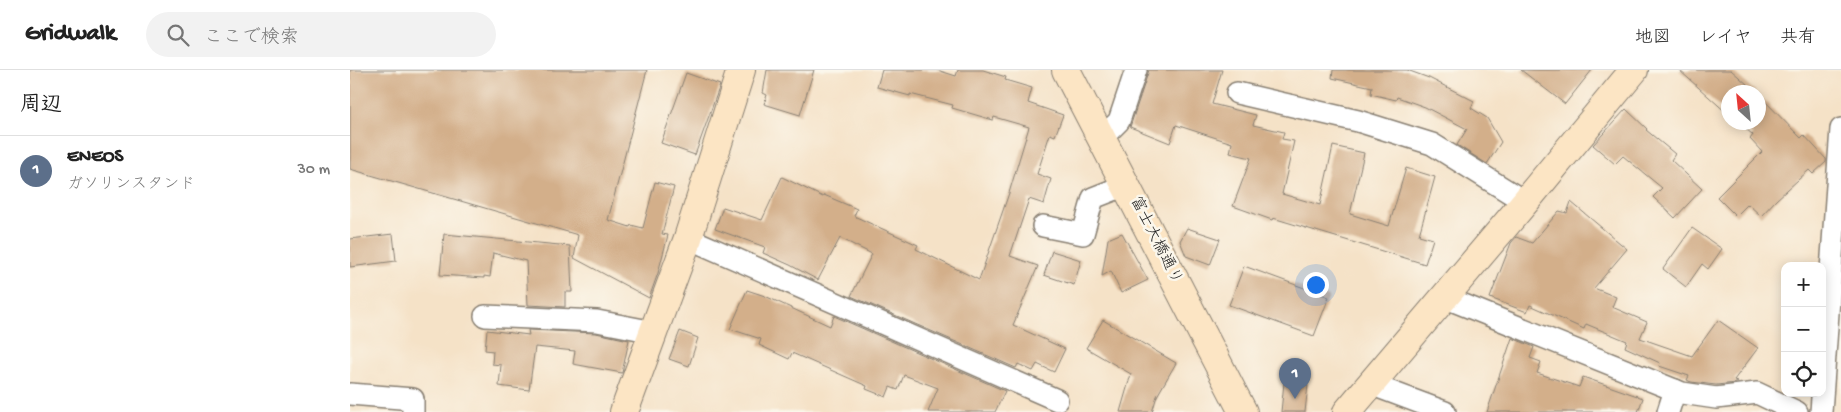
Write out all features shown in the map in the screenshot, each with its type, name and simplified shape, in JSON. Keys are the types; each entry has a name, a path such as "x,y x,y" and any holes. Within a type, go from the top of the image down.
{"street":[{"path":"624,412 688,238 741,70"},
{"name":"富士大橋通り","path":"1066,70 1243,412"},
{"path":"1102,138 1119,121 1136,70"},
{"path":"1347,412 1634,70"},
{"path":"1237,94 1358,121 1432,144 1525,202"},
{"path":"1821,412 1841,129"},
{"path":"1043,226 1083,234 1093,198 1126,185"},
{"path":"688,238 1057,400"},
{"path":"1444,297 1675,390 1716,398 1757,393 1797,412"},
{"path":"485,316 597,321 654,332"},
{"path":"1370,384 1445,412"},
{"path":"1668,412 1675,390"},
{"path":"350,394 413,400 413,412"}],"building":[{"path":"350,70 647,70 608,220 630,227 631,225 643,228 655,182 674,187 662,234 668,235 649,298 574,258 578,235 350,169"},
{"path":"767,70 814,70 800,115 764,104 767,95 763,93"},
{"path":"882,70 937,70 956,76 958,70 983,70 1006,77 1005,80 1032,88 1028,103 1063,115 1055,136 1050,134 1037,174 1051,179 1044,204 1029,199 1010,256 1038,266 1013,325 1065,349 1054,372 1037,364 1033,371 1018,364 1016,368 851,296 872,254 840,238 818,280 763,253 765,247 715,229 723,207 762,220 782,177 823,197 824,195 857,209 854,216 918,245 916,249 979,280 1029,127 994,117 993,120 952,108 953,105 877,87"},
{"path":"1149,70 1222,70 1212,104 1256,115 1253,125 1284,132 1282,139 1294,141 1282,194 1320,205 1333,146 1364,153 1350,214 1389,226 1406,168 1435,177 1419,235 1433,239 1425,264 1273,218 1272,220 1233,206 1251,158 1230,153 1232,143 1176,125 1170,143 1130,127"},
{"path":"1333,70 1407,70 1429,78 1474,101 1471,108 1487,118 1501,142 1487,164 1457,145 1467,129 1425,107 1397,97 1396,100 1371,94 1372,87 1332,78"},
{"path":"1521,70 1592,70 1565,104"},
{"path":"1679,70 1731,70 1748,85 1721,85 1721,108"},
{"path":"686,73 720,85 695,155 661,143"},
{"path":"1766,102 1801,138 1804,135 1826,159 1826,162 1813,174 1809,170 1761,216 1748,204 1736,216 1717,197 1762,152 1750,139 1753,135 1747,130 1766,130"},
{"path":"1626,109 1646,130 1675,154 1671,160 1702,189 1675,218 1653,197 1662,188 1623,156 1615,164 1593,145"},
{"path":"1571,202 1627,249 1594,288 1616,297 1612,307 1647,322 1640,338 1692,356 1718,320 1758,348 1734,380 1737,381 1736,383 1716,385 1691,382 1687,380 1689,376 1659,366 1660,363 1625,347 1627,341 1586,324 1584,329 1530,305 1527,312 1490,298 1511,243 1516,237 1532,243 1559,211 1567,213"},
{"path":"1187,228 1220,239 1210,265 1186,256 1180,241"},
{"path":"1692,228 1722,249 1708,269 1702,264 1686,287 1663,269"},
{"path":"1122,233 1148,280 1121,293 1111,271 1102,276 1108,239"},
{"path":"393,234 396,261 350,267 350,239"},
{"path":"444,234 570,246 572,292 565,292 565,307 528,305 526,261 493,253 490,277 440,275"},
{"path":"1052,251 1081,260 1074,285 1044,275"},
{"path":"1244,266 1329,297 1314,336 1229,305"},
{"path":"747,290 765,296 830,326 834,316 1005,391 995,412 928,412 938,388 904,375 898,390 890,387 886,397 866,389 867,386 792,353 789,359 759,345 761,339 730,329"},
{"path":"1103,320 1176,363 1157,396 1152,412 1120,412 1131,374 1086,348"},
{"path":"487,330 529,335 528,330 596,333 629,340 622,373 573,364 575,351 535,347 529,390 499,386 501,365 492,364 493,351 485,350"},
{"path":"680,331 698,338 689,366 669,359"},
{"path":"1512,338 1534,347 1530,358 1541,362 1537,373 1579,387 1583,377 1643,398 1638,412 1487,412"},
{"path":"1284,383 1308,385 1305,412 1281,412"}],"place":[{"name":"ENEOS","path":"1295,399"}]}
